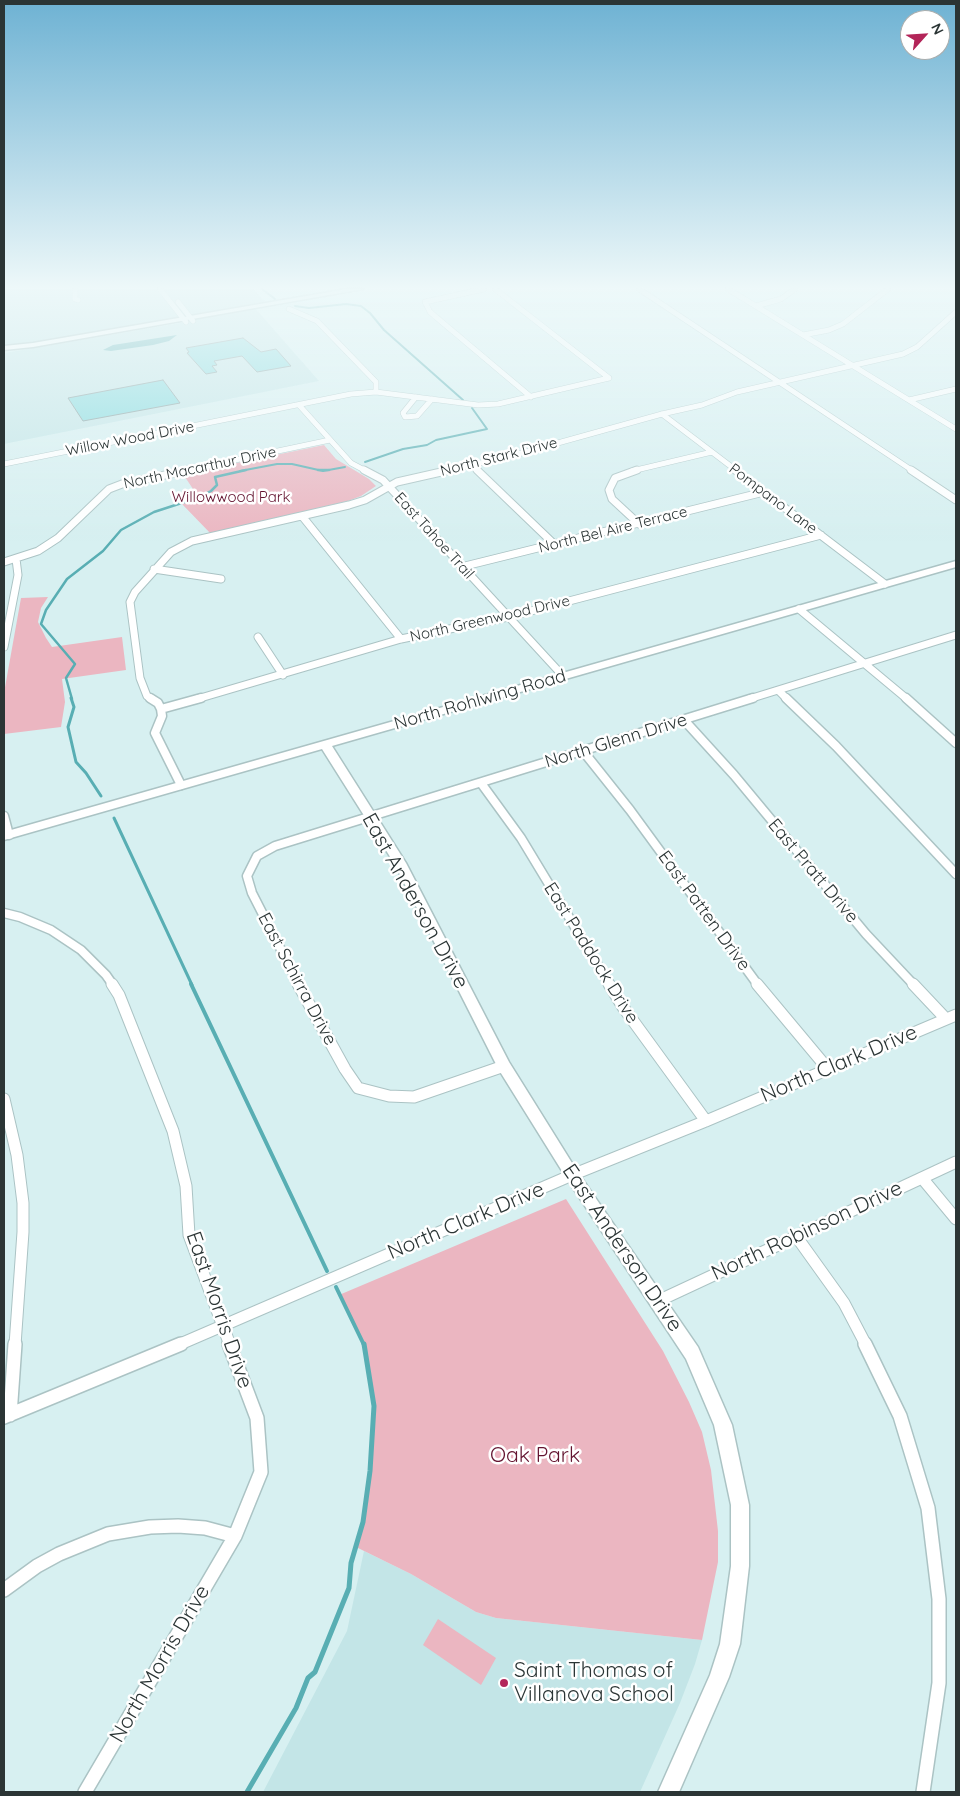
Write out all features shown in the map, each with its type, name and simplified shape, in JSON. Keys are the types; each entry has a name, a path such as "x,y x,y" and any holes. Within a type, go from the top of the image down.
{"street":[{"path":"367,373 376,382 376,392"},
{"path":"502,373 531,397"},
{"name":"Willow Wood Drive","path":"4,464 351,394 376,392 478,405 498,404 609,378 602,373"},
{"path":"765,373 956,500"},
{"name":"North Stark Drive","path":"161,709 158,703 147,696 140,678 130,602 135,592 171,552 192,542 365,500 397,482 472,465 702,405 733,392 822,373"},
{"path":"865,373 956,429"},
{"path":"909,400 956,389"},
{"path":"416,397 403,413 405,416 416,416 432,399"},
{"name":"East Tahoe Trail","path":"299,405 350,462 378,476 389,486 461,567 563,676"},
{"name":"Pompano Lane","path":"662,414 885,584"},
{"name":"North Macarthur Drive","path":"4,562 38,551 58,538 109,489 122,484 330,440"},
{"path":"639,524 612,499 609,490 615,478 628,472 712,452"},
{"path":"472,465 554,544"},
{"name":"North Bel Aire Terrace","path":"461,567 764,492"},
{"path":"302,516 401,639"},
{"name":"North Greenwood Drive","path":"161,709 283,675 401,639 508,617 821,535"},
{"path":"4,647 5,631 18,575 16,559"},
{"name":"North Rohlwing Road","path":"6,835 956,564"},
{"path":"154,569 221,579"},
{"path":"799,609 865,662 928,716 956,743"},
{"path":"258,637 283,675"},
{"name":"North Glenn Drive","path":"275,846 779,691 865,662 955,637"},
{"path":"779,691 836,746 956,874"},
{"path":"161,709 162,716 155,733 181,785"},
{"name":"East Pratt Drive","path":"684,720 734,775 866,934 951,1017"},
{"name":"East Anderson Drive","path":"325,744 400,863 504,1066 572,1175 658,1301 695,1360 723,1425 737,1488 741,1538 740,1566 730,1644 719,1677 668,1792"},
{"name":"East Patten Drive","path":"583,751 630,810 767,998 828,1069"},
{"name":"East Paddock Drive","path":"481,782 521,838 623,1007 706,1121"},
{"path":"4,816 6,835"},
{"name":"East Schirra Drive","path":"275,846 257,856 248,876 252,893 304,996 345,1069 358,1088 389,1096 414,1098 504,1066"},
{"name":"East Morris Drive","path":"4,913 20,917 51,930 81,950 106,975 119,995 173,1131 186,1186 189,1235 257,1418 261,1472 235,1536"},
{"name":"North Clark Drive","path":"7,1416 223,1326 572,1175 706,1121 951,1017"},
{"path":"4,1099 17,1154 23,1203 23,1232 7,1416"},
{"name":"North Robinson Drive","path":"658,1301 956,1162"},
{"path":"922,1178 956,1219"},
{"path":"796,1236 844,1303 883,1377 900,1416 928,1508 939,1599 939,1683 923,1792"},
{"path":"4,1590 37,1566 59,1554 108,1534 150,1526 178,1526 204,1528 235,1536"},
{"name":"North Morris Drive","path":"85,1792 235,1536"}],"shaded area":[{"path":"4,373 312,373 319,381 4,444"},
{"name":"Saint Thomas of Villanova School","path":"364,1551 411,1574 476,1612 496,1618 702,1640 680,1703 640,1792 263,1792 347,1631"}],"green space":[{"name":"Willowwood Park","path":"324,445 336,459 369,479 376,486 361,496 348,501 211,534 182,504 199,498 183,474"},
{"path":"48,597 41,608 38,622 52,647 122,637 126,670 62,679 65,702 61,727 4,734 4,693 21,598"},
{"name":"Oak Park","path":"566,1199 663,1351 702,1432 711,1470 718,1531 718,1562 702,1640 496,1618 476,1612 411,1574 356,1547 363,1522 370,1471 374,1406 363,1340 339,1295"},
{"path":"438,1619 496,1658 481,1685 423,1645"}],"building":[{"path":"163,380 180,403 83,421 68,398"}],"waterway":[{"path":"432,373 463,400"},
{"path":"365,462 403,449 427,445 436,440 487,429 472,408"},
{"path":"240,471 277,464 292,464 319,470"},
{"path":"328,470 345,467"},
{"path":"72,699 66,678 75,664 41,624 46,610 67,579 103,551 121,530 154,512 197,498 211,491 217,485 215,477 246,470"},
{"path":"319,470 328,470"},
{"path":"319,470 328,470"},
{"path":"71,698 74,707 68,727 76,762 86,773 101,796"},
{"path":"114,818 192,985"},
{"path":"191,984 327,1271"},
{"path":"336,1287 364,1345"},
{"path":"247,1792 296,1708 308,1678 315,1672 349,1588 351,1563 363,1522 370,1471 374,1406 364,1344"}],"place":[{"name":"Saint Thomas of Villanova School","path":"504,1683"}]}
